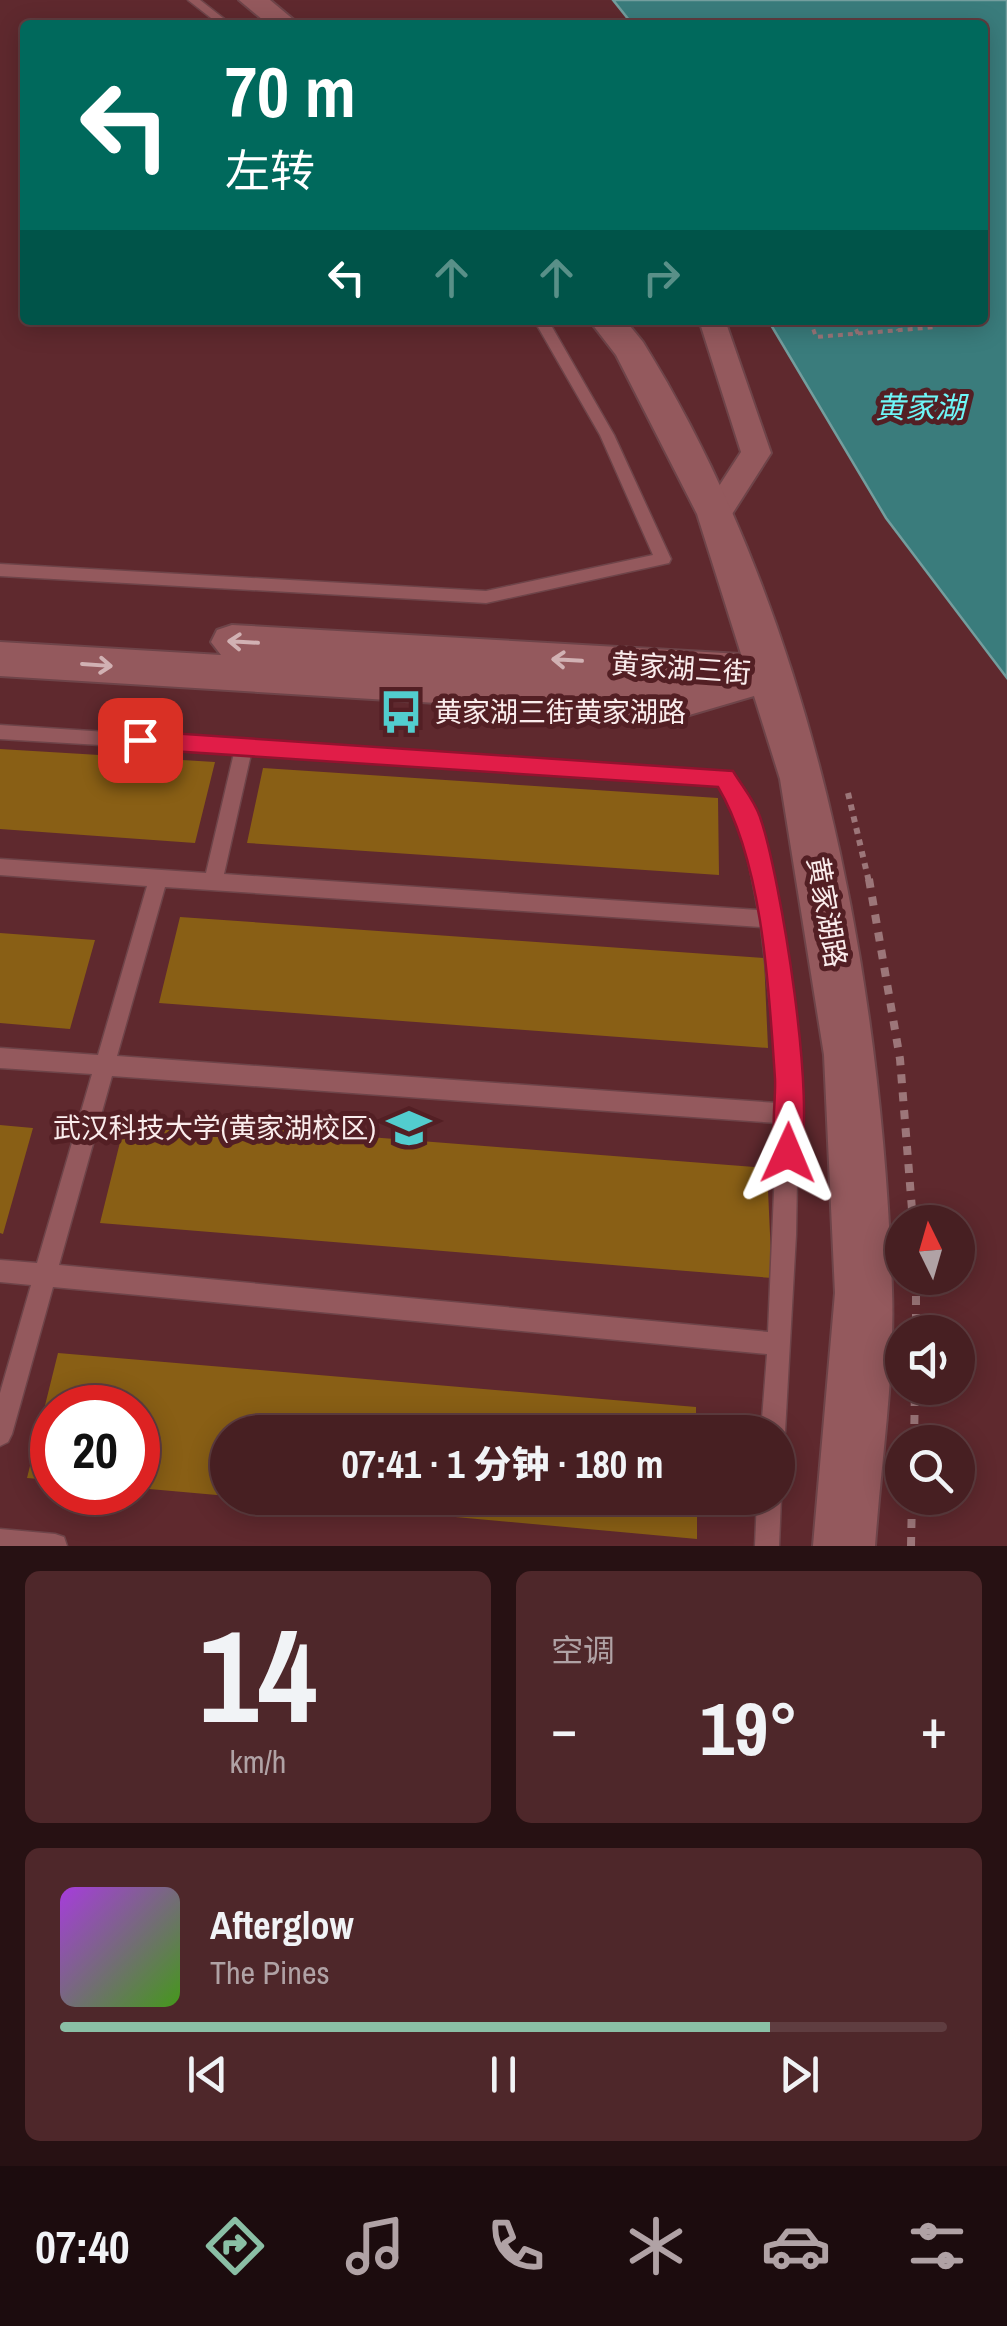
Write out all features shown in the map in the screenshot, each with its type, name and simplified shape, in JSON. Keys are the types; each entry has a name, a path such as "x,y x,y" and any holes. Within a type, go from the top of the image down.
{"street":[{"path":"253,0 279,20"},
{"name":"黄家湖路","path":"610,325 630,350 716,514 803,779 850,1054 864,1293 844,1546"},
{"path":"714,325 756,453 716,514"},
{"name":"黄家湖三街","path":"0,629 769,674"},
{"name":"黄家湖三街","path":"0,659 679,700 769,674"}],"lane":[{"path":"194,0 220,20"},
{"path":"0,570 486,598 663,559 607,435 544,325"},
{"path":"0,732 724,778 749,818 781,975 790,1114 775,1415"},
{"path":"212,882 244,746"},
{"path":"0,867 770,919"},
{"path":"0,1434 158,878"},
{"path":"0,1058 790,1114"},
{"path":"0,1271 779,1344"},
{"path":"766,1546 769,1515"},
{"path":"0,1541 56,1546"}],"path":[{"path":"812,325 816,337 936,325"},
{"path":"854,325 858,334"},
{"path":"896,325 898,330"},
{"path":"911,1546 912,1515"}],"water":[{"name":"黄家湖","path":"613,0 1007,0 1007,678 886,518 771,325 988,325 988,20 629,20"}],"building":[{"path":"0,749 215,762 195,843 0,829"},
{"path":"263,768 718,798 719,875 247,843"},
{"path":"180,917 764,958 768,1048 159,1003"},
{"path":"0,933 95,940 70,1029 0,1023"},
{"path":"126,1118 767,1168 772,1278 100,1223"},
{"path":"0,1125 33,1128 3,1234 0,1233"},
{"path":"58,1353 696,1407 696,1415 210,1415 210,1494 160,1490 160,1385 50,1385"},
{"path":"434,1515 697,1515 697,1539"}],"place":[{"name":"黄家湖三街黄家湖路","path":"401,712"},
{"name":"武汉科技大学(黄家湖校区)","path":"409,1128"}],"route":[{"path":"140,740 724,778 749,818 781,975 790,1114 788,1153"}]}
